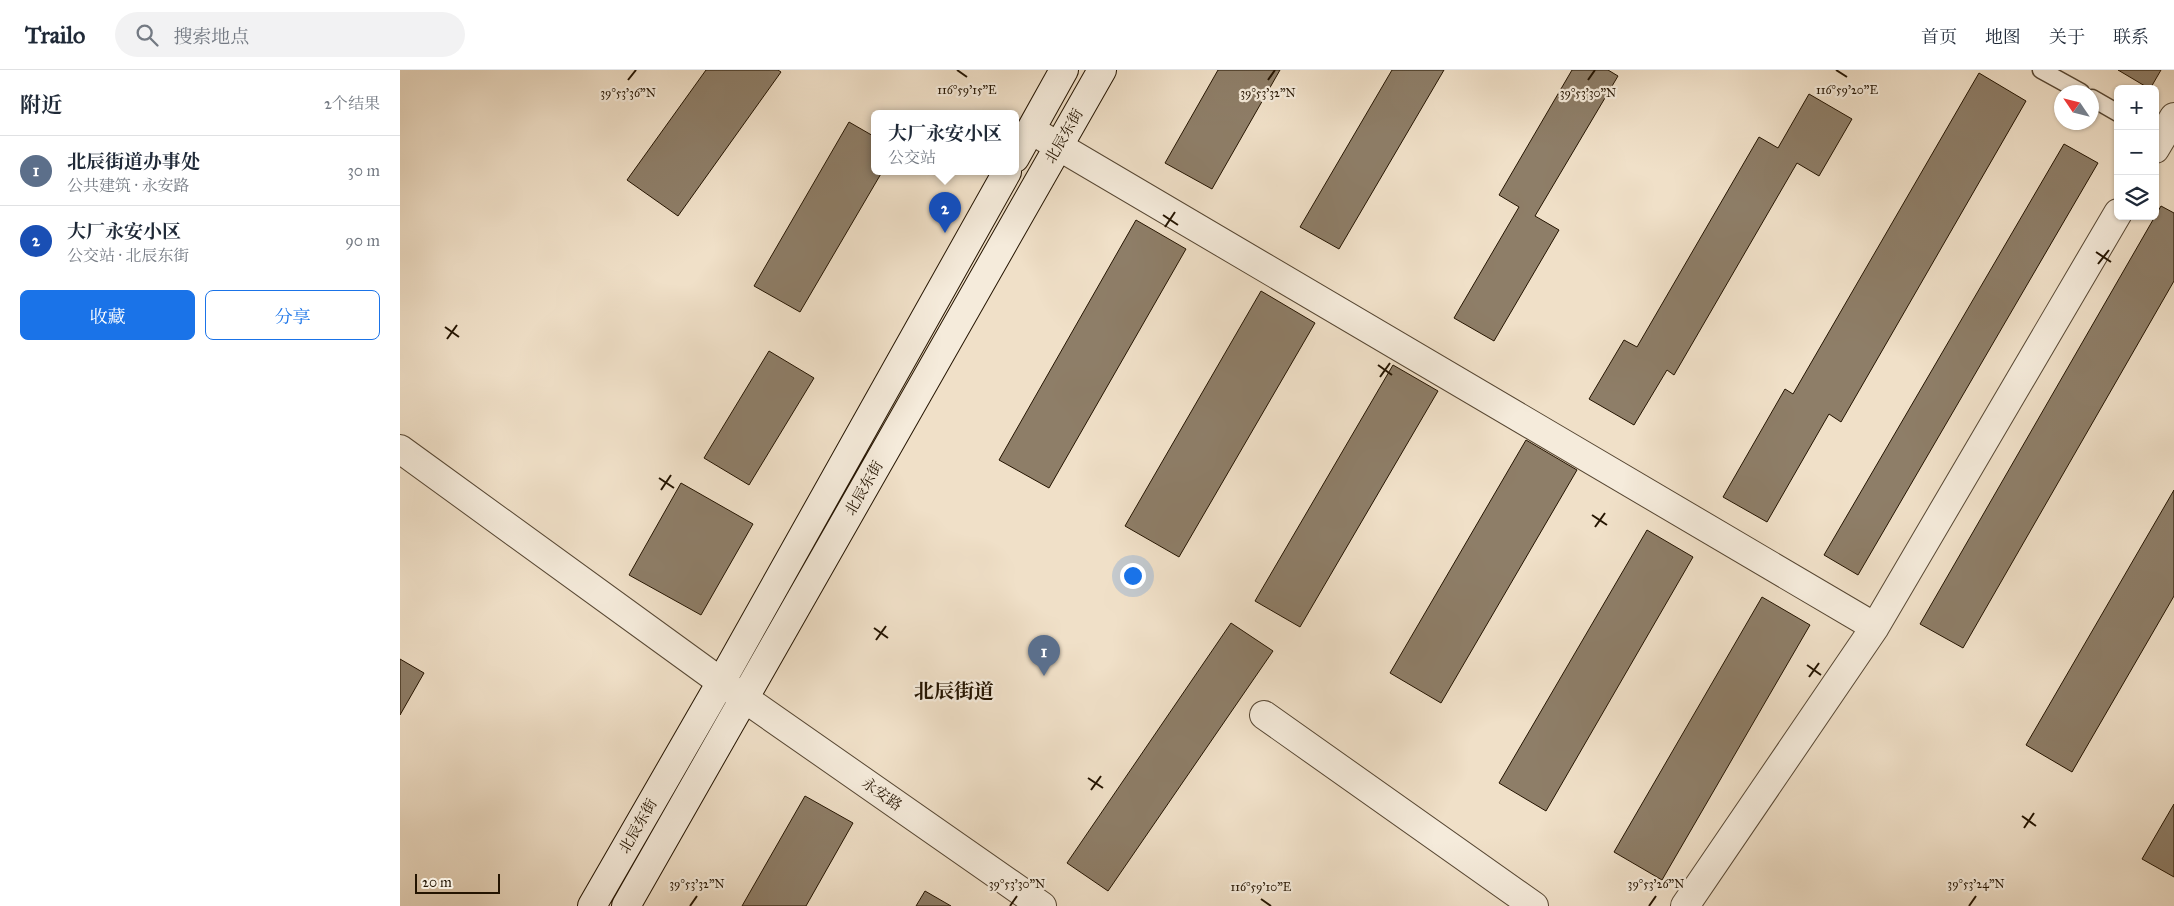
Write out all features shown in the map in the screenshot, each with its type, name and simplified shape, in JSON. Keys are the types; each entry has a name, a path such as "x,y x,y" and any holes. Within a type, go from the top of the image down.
{"street":[{"path":"1019,151 1064,70"},
{"name":"北辰东街","path":"626,906 1102,70"},
{"path":"1031,130 1876,627"},
{"name":"北辰东街","path":"592,906 721,682 1005,175"},
{"path":"1684,906 1876,627 2114,220"},
{"name":"永安路","path":"400,448 721,682 1042,906"},
{"path":"1264,715 1534,906"}],"lane":[{"path":"2041,70 2068,85"},
{"path":"2099,102 2114,111"}],"building":[{"path":"706,70 778,70 781,72 678,216 627,180"},
{"path":"1218,70 1280,70 1212,189 1165,163"},
{"path":"1392,70 1444,70 1339,249 1300,227"},
{"path":"1572,70 1608,70 1618,76 1535,216 1559,230 1494,341 1454,318 1519,207 1499,195"},
{"path":"2118,70 2161,70 2152,85 2143,85"},
{"path":"1979,73 2026,101 1841,422 1829,414 1767,522 1723,497 1785,389 1793,394"},
{"path":"1809,94 1852,119 1819,176 1797,163 1674,375 1667,370 1634,425 1589,399 1624,340 1637,347 1759,137 1778,148"},
{"path":"849,122 871,135 871,175 880,175 800,312 754,286"},
{"path":"2064,144 2098,163 1858,575 1824,555"},
{"path":"2161,206 2174,213 2174,281 1963,648 1920,624 2153,220 2159,220"},
{"path":"1136,220 1186,249 1049,488 999,460"},
{"path":"1261,291 1315,323 1179,557 1125,526"},
{"path":"769,351 814,378 749,485 704,458"},
{"path":"1393,365 1438,391 1300,627 1255,601"},
{"path":"1526,440 1577,470 1441,703 1390,673"},
{"path":"681,483 753,524 701,615 629,575"},
{"path":"2174,490 2174,596 2072,772 2026,745"},
{"path":"1647,530 1693,557 1546,811 1499,783"},
{"path":"1762,597 1810,625 1662,880 1614,852"},
{"path":"1231,623 1273,651 1108,891 1067,863"},
{"path":"400,659 424,673 400,715"},
{"path":"805,796 853,823 806,906 742,906"},
{"path":"2174,804 2174,877 2142,859"},
{"path":"925,891 951,906 916,906"}],"place":[{"name":"大厂永安小区","path":"945,233"},
{"name":"北辰街道办事处","path":"1044,676"}],"district":[{"name":"北辰街道","path":"954,691"}]}
